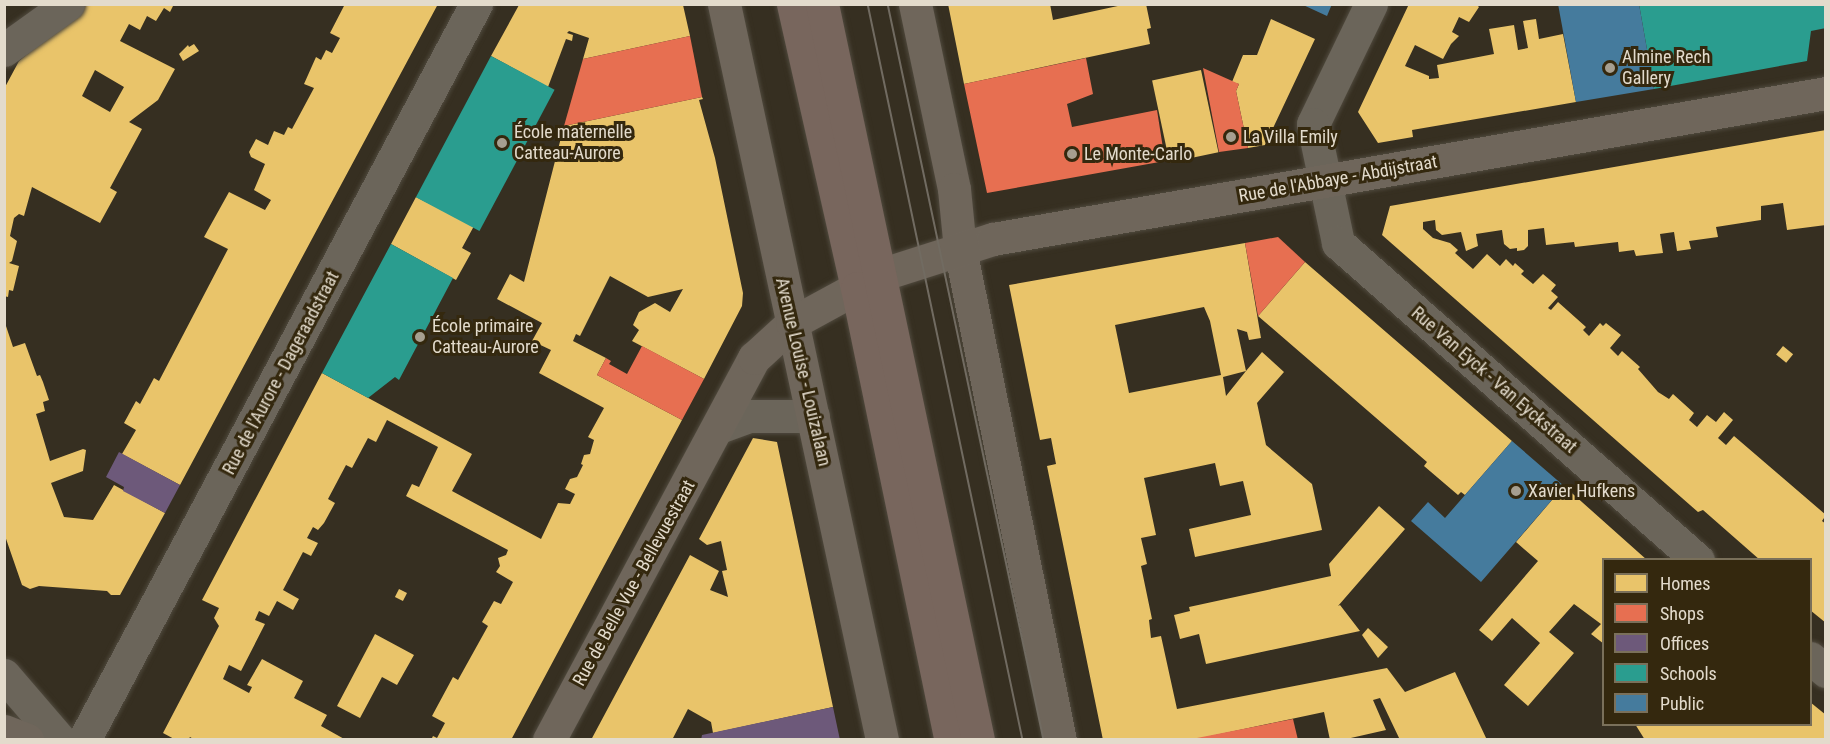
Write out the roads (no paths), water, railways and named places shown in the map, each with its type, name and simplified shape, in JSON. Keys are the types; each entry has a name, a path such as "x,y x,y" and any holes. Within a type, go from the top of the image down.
{"highway":[{"path":"793,4 869,281 978,740"},
{"path":"822,4 951,740"}],"street":[{"path":"4,50 68,4"},
{"name":"Rue de l'Aurore - Dageraadstraat","path":"84,740 476,4"},
{"name":"Avenue Louise - Louizalaan","path":"724,4 882,740"},
{"path":"915,4 954,189 960,249 1060,740"},
{"name":"Rue Van Eyck - Van Eyckstraat","path":"1371,4 1313,124 1338,243 1696,558"},
{"name":"Rue de l'Abbaye - Abdijstraat","path":"869,281 960,249 1006,237 1826,93"},
{"name":"Rue de Belle Vue - Bellevuestraat","path":"549,740 754,358 792,323 869,281"},
{"path":"719,427 749,416 813,416"},
{"path":"1812,660 1826,671"},
{"path":"4,675 60,740"},
{"path":"4,731 27,740"}],"tram line":[{"path":"868,4 1023,740"},
{"path":"888,4 1044,740"}],"place":[{"name":"Almine Rech Gallery","path":"1610,68"},
{"name":"La Villa Emily","path":"1231,137"},
{"name":"École maternelle Catteau-Aurore","path":"502,143"},
{"name":"Le Monte-Carlo","path":"1072,154"},
{"name":"École primaire Catteau-Aurore","path":"420,337"},
{"name":"Xavier Hufkens","path":"1516,491"}]}
